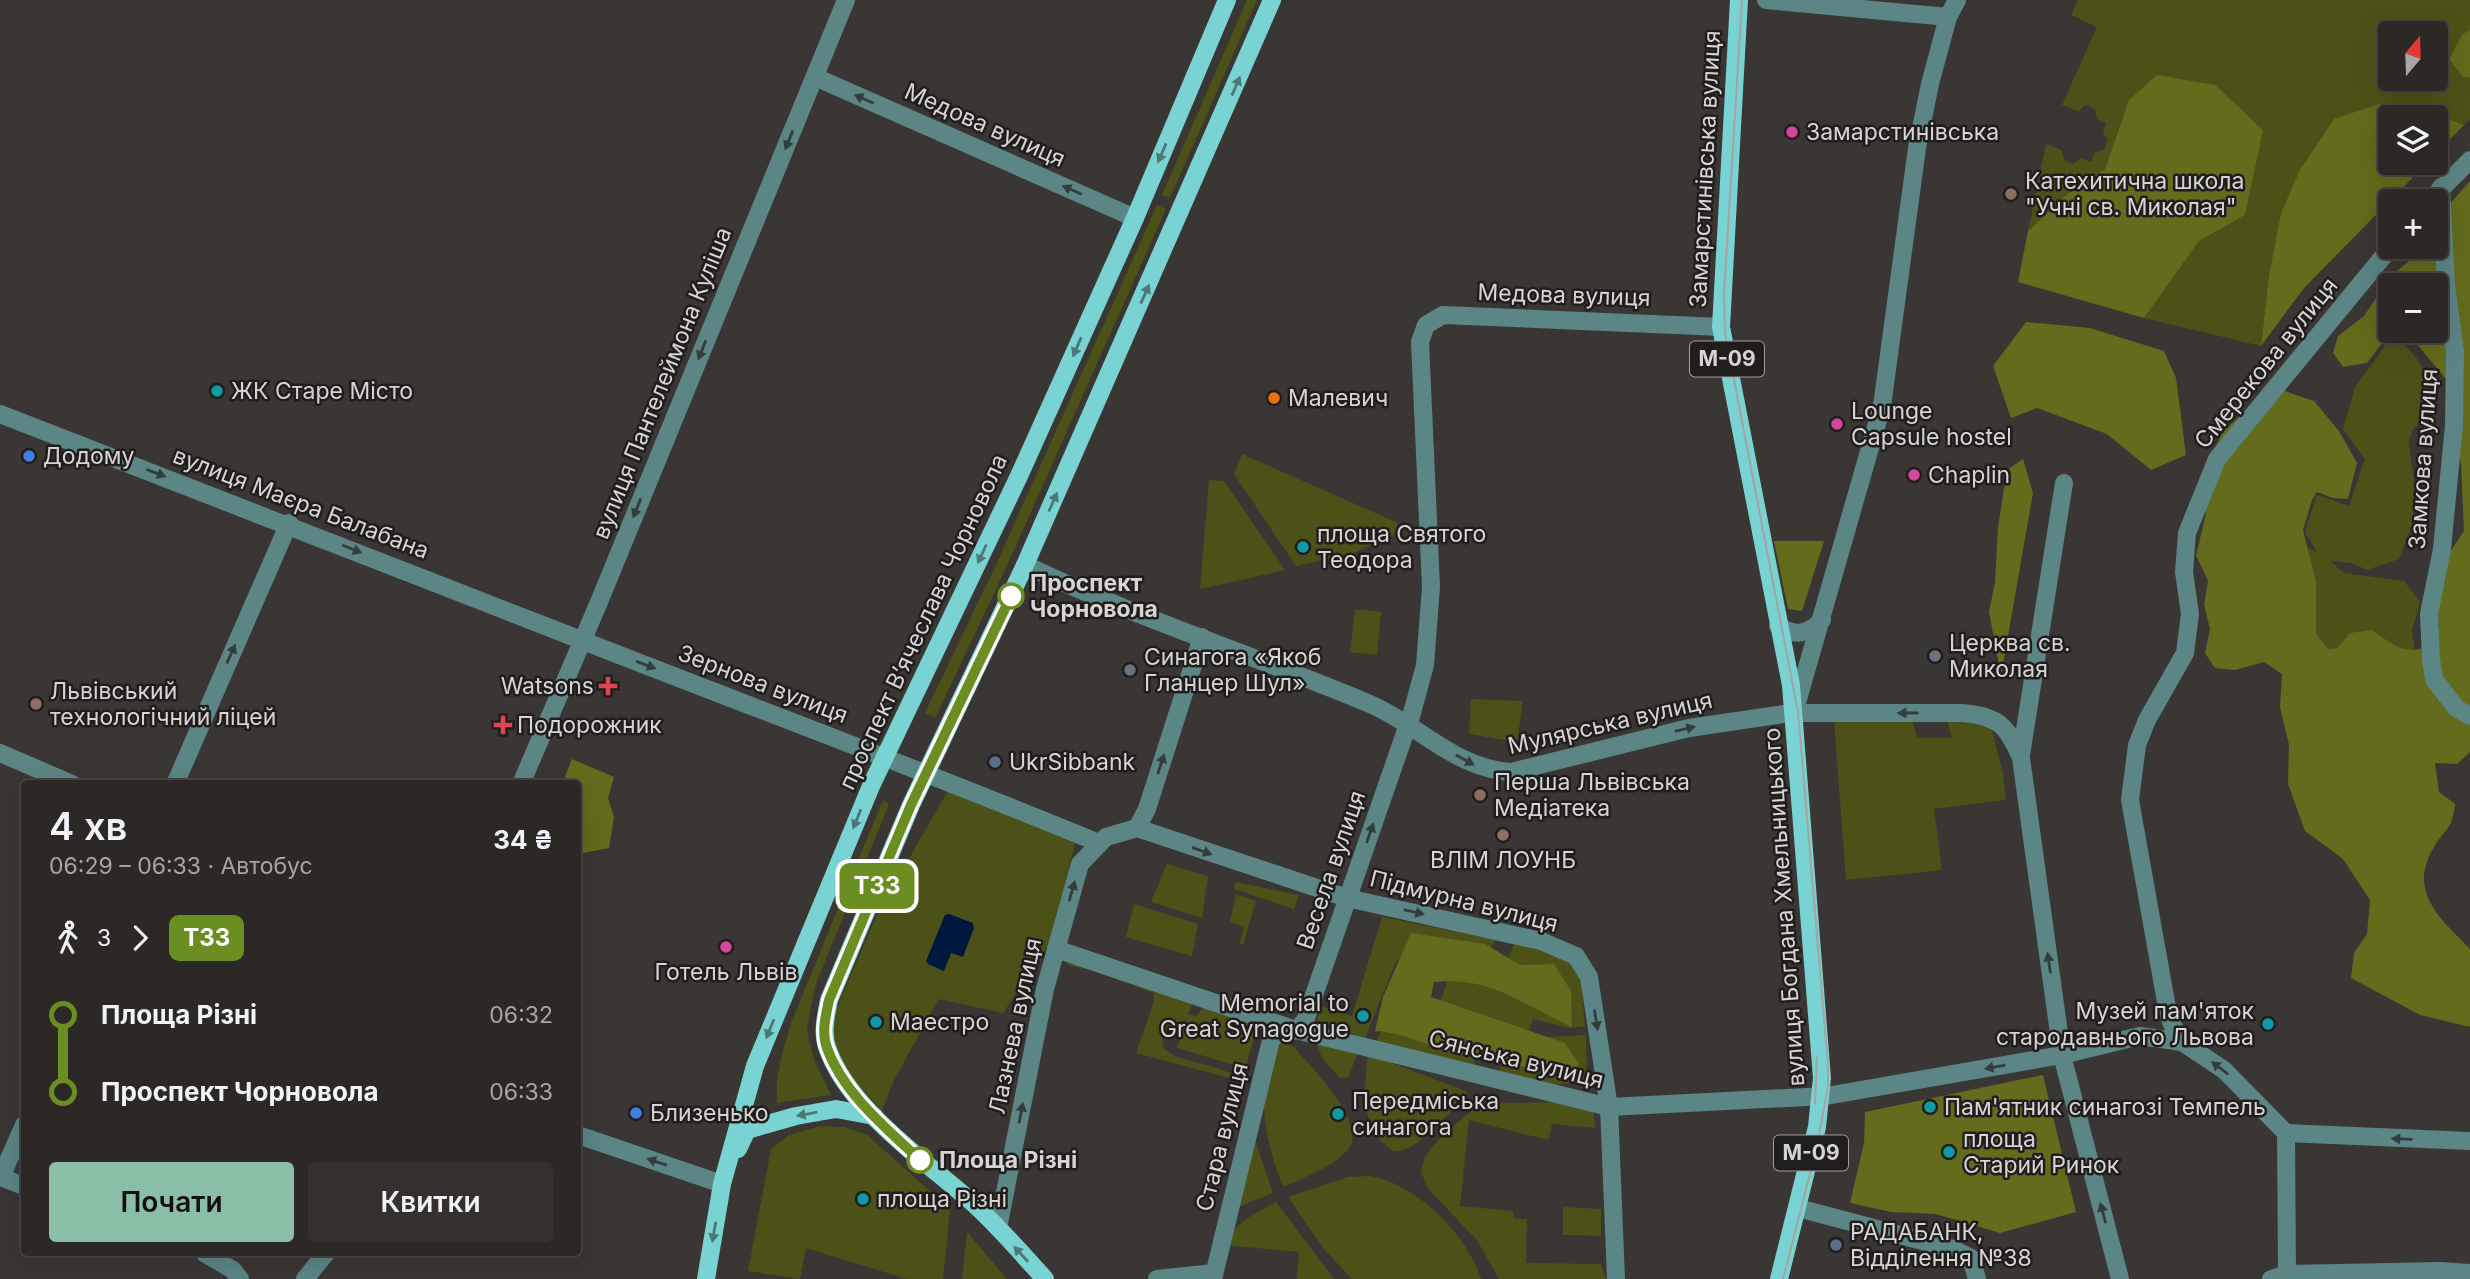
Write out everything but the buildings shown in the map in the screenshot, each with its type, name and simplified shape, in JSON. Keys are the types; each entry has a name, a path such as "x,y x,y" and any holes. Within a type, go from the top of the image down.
{"main road":[{"name":"проспект Вʼячеслава Чорновола","path":"706,1279 722,1184 755,1066 886,757 1019,476 1135,218 1227,0"},
{"path":"1045,1279 998,1228 874,1116 844,1078 827,1047 824,1026 829,1000 927,772 1025,565 1272,0"},
{"name":"Замарстинівська вулиця","path":"1739,0 1721,327 1794,713"},
{"name":"вулиця Богдана Хмельницького","path":"1779,1279 1798,1208 1822,1097 1821,1034 1794,713"},
{"path":"722,1184 747,1130 796,1116 836,1109 874,1116"}],"street":[{"name":"вулиця Пантелеймона Куліша","path":"523,780 846,0"},
{"path":"1766,0 1948,17"},
{"name":"вулиця Богдана Хмельницького","path":"1794,713 1882,405 1917,148 1948,17 1956,0"},
{"name":"Медова вулиця","path":"815,77 1135,218"},
{"path":"2441,187 2470,160"},
{"name":"Замкова вулиця","path":"2441,187 2446,285 2455,351 2454,425 2442,549 2429,614 2431,659 2434,679 2456,708 2470,716"},
{"name":"Смерекова вулиця","path":"2182,1042 2171,1022 2166,1002 2130,800 2137,745 2147,720 2185,653 2190,614 2185,572 2187,533 2217,459 2381,259"},
{"name":"Медова вулиця","path":"1408,724 1425,664 1431,587 1420,342 1426,325 1443,315 1721,327"},
{"name":"вулиця Маєра Балабана","path":"0,414 289,523 583,640"},
{"path":"2064,483 2021,758 2062,1055 2120,1279"},
{"path":"177,780 289,523"},
{"path":"1025,565 1373,705 1408,724"},
{"path":"1778,626 1791,634 1810,632 1822,620"},
{"path":"1099,843 1107,837 1138,828 1147,809 1202,637"},
{"name":"Зернова вулиця","path":"583,640 927,772 1099,843"},
{"name":"Мулярська вулиця","path":"1408,724 1469,764 1489,771 1511,772 1689,728 1794,713 1985,715 2009,732 2021,758"},
{"name":"Весела вулиця","path":"1296,1030 1304,1021 1408,724"},
{"path":"0,753 63,780"},
{"name":"Підмурна вулиця","path":"1138,828 1347,898 1541,941 1576,956 1589,977 1609,1108 1616,1279"},
{"name":"Лазнева вулиця","path":"998,1228 1045,989 1080,864 1099,843"},
{"name":"Сянська вулиця","path":"1056,949 1296,1030 1609,1108 1822,1097 2062,1055 2140,1036 2182,1042"},
{"name":"Стара вулиця","path":"1157,1279 1213,1276 1272,1036 1296,1030"},
{"path":"2182,1042 2224,1070 2286,1133 2470,1141"},
{"path":"21,1132 1,1177 21,1185"},
{"path":"2286,1133 2279,1277 2470,1273"},
{"path":"581,1136 722,1184"},
{"path":"1798,1208 1953,1249 1971,1258 1977,1279"},
{"path":"207,1256 230,1276"},
{"path":"305,1279 324,1256"}],"green space":[{"path":"1247,0 1257,0 1170,198 1162,195"},
{"path":"2078,0 2470,0 2470,29 2462,35 2462,77 2470,78 2470,119 2464,125 2448,119 2448,105 2378,105 2281,213 2269,275 2261,346 2144,318 2199,241 2245,215 2129,100 2105,169 2066,195 2028,231 2046,144 2062,150 2064,160 2073,164 2081,158 2091,162 2095,152 2104,150 2108,140 2103,133 2106,123 2097,119 2095,109 2086,105 2078,111 2062,105 2097,27 2071,15"},
{"path":"2470,29 2470,78 2463,77 2449,59 2462,35"},
{"path":"2157,75 2215,85 2263,130 2245,215 2199,241 2144,318 2018,282 2028,231 2066,195 2105,169 2129,100"},
{"path":"2382,103 2400,105 2378,105 2378,175 2415,175 2401,189 2378,189 2378,213 2304,288 2261,346 2269,275 2281,213 2300,170 2334,119"},
{"path":"2448,119 2464,125 2448,141"},
{"path":"2470,181 2470,752 2457,764 2435,763 2439,792 2455,804 2450,824 2434,847 2424,878 2426,891 2438,915 2470,949 2470,1027 2420,1015 2351,978 2354,953 2367,934 2370,900 2343,859 2305,831 2288,784 2289,745 2280,707 2282,674 2264,662 2235,670 2215,668 2205,653 2210,629 2204,605 2208,581 2196,555 2206,514 2206,489 2211,457 2222,433 2253,403 2276,388 2314,401 2339,431 2357,463 2348,499 2333,498 2317,492 2303,530 2316,582 2316,633 2328,649 2337,648 2350,633 2372,630 2401,648 2415,650 2433,646 2439,627 2434,603 2449,553 2464,531 2461,463 2451,426 2451,385 2416,343 2448,343 2448,273 2395,273 2412,259 2448,259 2448,206"},
{"path":"1157,205 1166,209 1005,570 935,718 925,713 995,567"},
{"path":"2378,295 2378,343 2382,343 2367,363 2343,367 2333,353 2338,336 2364,316"},
{"path":"2026,322 2090,328 2164,351 2176,378 2186,455 2151,470 2107,434 2037,408 2011,418 1993,366"},
{"path":"2387,343 2401,343 2418,359 2429,386 2431,411 2412,430 2409,443 2414,481 2413,521 2399,559 2367,570 2352,563 2330,561 2344,573 2404,581 2420,602 2412,630 2415,652 2396,648 2372,630 2337,648 2328,649 2316,633 2316,582 2306,547 2317,552 2305,532 2317,495 2349,506 2365,459 2343,429 2355,387"},
{"path":"1242,454 1398,523 1394,535 1353,553 1296,566 1234,474"},
{"path":"2023,459 2033,493 2001,676 1989,612 1995,582 1998,527 2007,470"},
{"path":"1209,480 1224,481 1285,570 1200,589"},
{"path":"1774,541 1824,541 1802,611 1788,609"},
{"path":"1355,609 1381,612 1377,655 1350,652"},
{"path":"1471,699 1523,701 1517,742 1469,734"},
{"path":"1834,720 1912,720 1917,738 1952,738 1947,720 1978,720 1992,730 2003,774 2006,800 1934,809 1942,870 1846,880"},
{"path":"572,759 614,777 608,798 614,817 609,848 581,853 581,780 564,780"},
{"path":"950,787 1076,839 1051,941 1003,1013 939,999 894,1080 882,1111 847,1074 834,1047 832,1018 878,913"},
{"path":"883,800 889,804 815,986 807,1029 814,1060 831,1095 777,1103 779,1070 793,1018"},
{"path":"1167,864 1208,876 1202,918 1151,902"},
{"path":"1235,882 1299,895 1294,909 1234,889"},
{"path":"1236,894 1256,901 1243,945 1239,944 1244,927 1230,922"},
{"path":"1134,904 1198,924 1192,956 1126,937"},
{"path":"1382,917 1496,940 1489,950 1408,947 1395,964 1365,1038 1317,1020 1322,1006 1352,1016"},
{"path":"1411,933 1485,944 1520,965 1554,964 1571,991 1572,1027 1506,994 1473,983 1434,982 1431,997 1565,1043 1579,1064 1573,1078 1375,1031 1383,997"},
{"path":"1514,943 1555,952 1575,962 1582,984 1585,1026 1569,1028 1533,1019 1526,1038 1586,1035 1587,1076 1584,1082 1508,1088 1497,1076 1505,1057 1473,1054 1476,1073 1376,1042 1384,1025 1438,1009 1452,967 1506,965"},
{"path":"1073,947 1194,1000 1188,1014 1196,1016 1205,1006 1259,1022 1244,1072 1234,1065 1177,1048 1186,1018 1162,1038 1163,1047 1170,1053 1224,1070 1241,1081 1136,1053 1154,1002 1154,993 1094,971 1067,965"},
{"path":"1314,1035 1358,1052 1348,1078 1340,1078 1322,1058"},
{"path":"1285,1040 1334,1095 1350,1124 1352,1137 1349,1148 1336,1160 1283,1187 1267,1132 1264,1094 1271,1057 1280,1041"},
{"path":"1368,1054 1468,1092 1424,1138 1403,1150 1394,1151 1383,1142 1369,1120 1365,1094"},
{"path":"2043,1075 2076,1212 2000,1233 1936,1214 1891,1212 1850,1203 1864,1143 1865,1112"},
{"path":"1486,1098 1502,1103 1584,1102 1593,1108 1595,1128 1552,1124 1548,1140 1469,1120 1460,1206 1513,1211 1513,1218 1527,1219 1526,1263 1601,1264 1606,1279 1499,1279 1477,1240 1428,1189 1421,1172 1425,1156 1438,1140"},
{"path":"820,1126 845,1127 867,1135 950,1209 943,1279 907,1279 806,1248 800,1279 748,1271 771,1149 789,1135"},
{"path":"1254,1137 1273,1193 1231,1210"},
{"path":"1370,1176 1405,1189 1438,1214 1464,1245 1481,1279 1352,1279 1324,1249 1288,1197 1348,1177"},
{"path":"1276,1202 1334,1279 1297,1279 1299,1252 1224,1245 1239,1225"},
{"path":"1563,1207 1601,1209 1601,1236 1563,1235"},
{"path":"967,1232 1007,1279 962,1279"}],"water":[{"path":"945,915 973,923 974,928 963,957 951,953 944,971 926,961"}],"tram line":[{"path":"1742,0 1724,294 1725,333 1798,712 1828,1065 1828,1087 1816,1150 1783,1279"},
{"path":"1815,1104 1817,1056"}],"bus line":[{"name":"Т33","path":"920,1160 874,1116 844,1078 827,1047 824,1026 829,1000 911,805 1011,596"}],"place":[{"name":"Замарстинівська","path":"1792,132"},
{"name":"Катехитична школа \"Учні св. Миколая\"","path":"2011,194"},
{"name":"ЖК Старе Місто","path":"217,391"},
{"name":"Малевич","path":"1274,398"},
{"name":"Lounge Capsule hostel","path":"1837,424"},
{"name":"Додому","path":"29,456"},
{"name":"Chaplin","path":"1914,475"},
{"name":"площа Святого Теодора","path":"1303,547"},
{"name":"Проспект Чорновола","path":"1011,596"},
{"name":"Церква св. Миколая","path":"1935,656"},
{"name":"Синагога «Якоб Гланцер Шул»","path":"1130,670"},
{"name":"Watsons","path":"608,686"},
{"name":"Львівський технологічний ліцей","path":"36,704"},
{"name":"Подорожник","path":"503,725"},
{"name":"UkrSibbank","path":"995,762"},
{"name":"Перша Львівська Медіатека","path":"1480,795"},
{"name":"ВЛІМ ЛОУНБ","path":"1503,835"},
{"name":"Готель Львів","path":"726,947"},
{"name":"Memorial to Great Synagogue","path":"1363,1016"},
{"name":"Маестро","path":"876,1022"},
{"name":"Музей пам'яток стародавнього Львова","path":"2268,1024"},
{"name":"Пам'ятник синагозі Темпель","path":"1930,1107"},
{"name":"Близенько","path":"636,1113"},
{"name":"Передміська синагога","path":"1338,1114"},
{"name":"площа Старий Ринок","path":"1949,1152"},
{"name":"Площа Різні","path":"920,1160"},
{"name":"площа Різні","path":"863,1199"},
{"name":"РАДАБАНК, Відділення №38","path":"1836,1245"}]}
